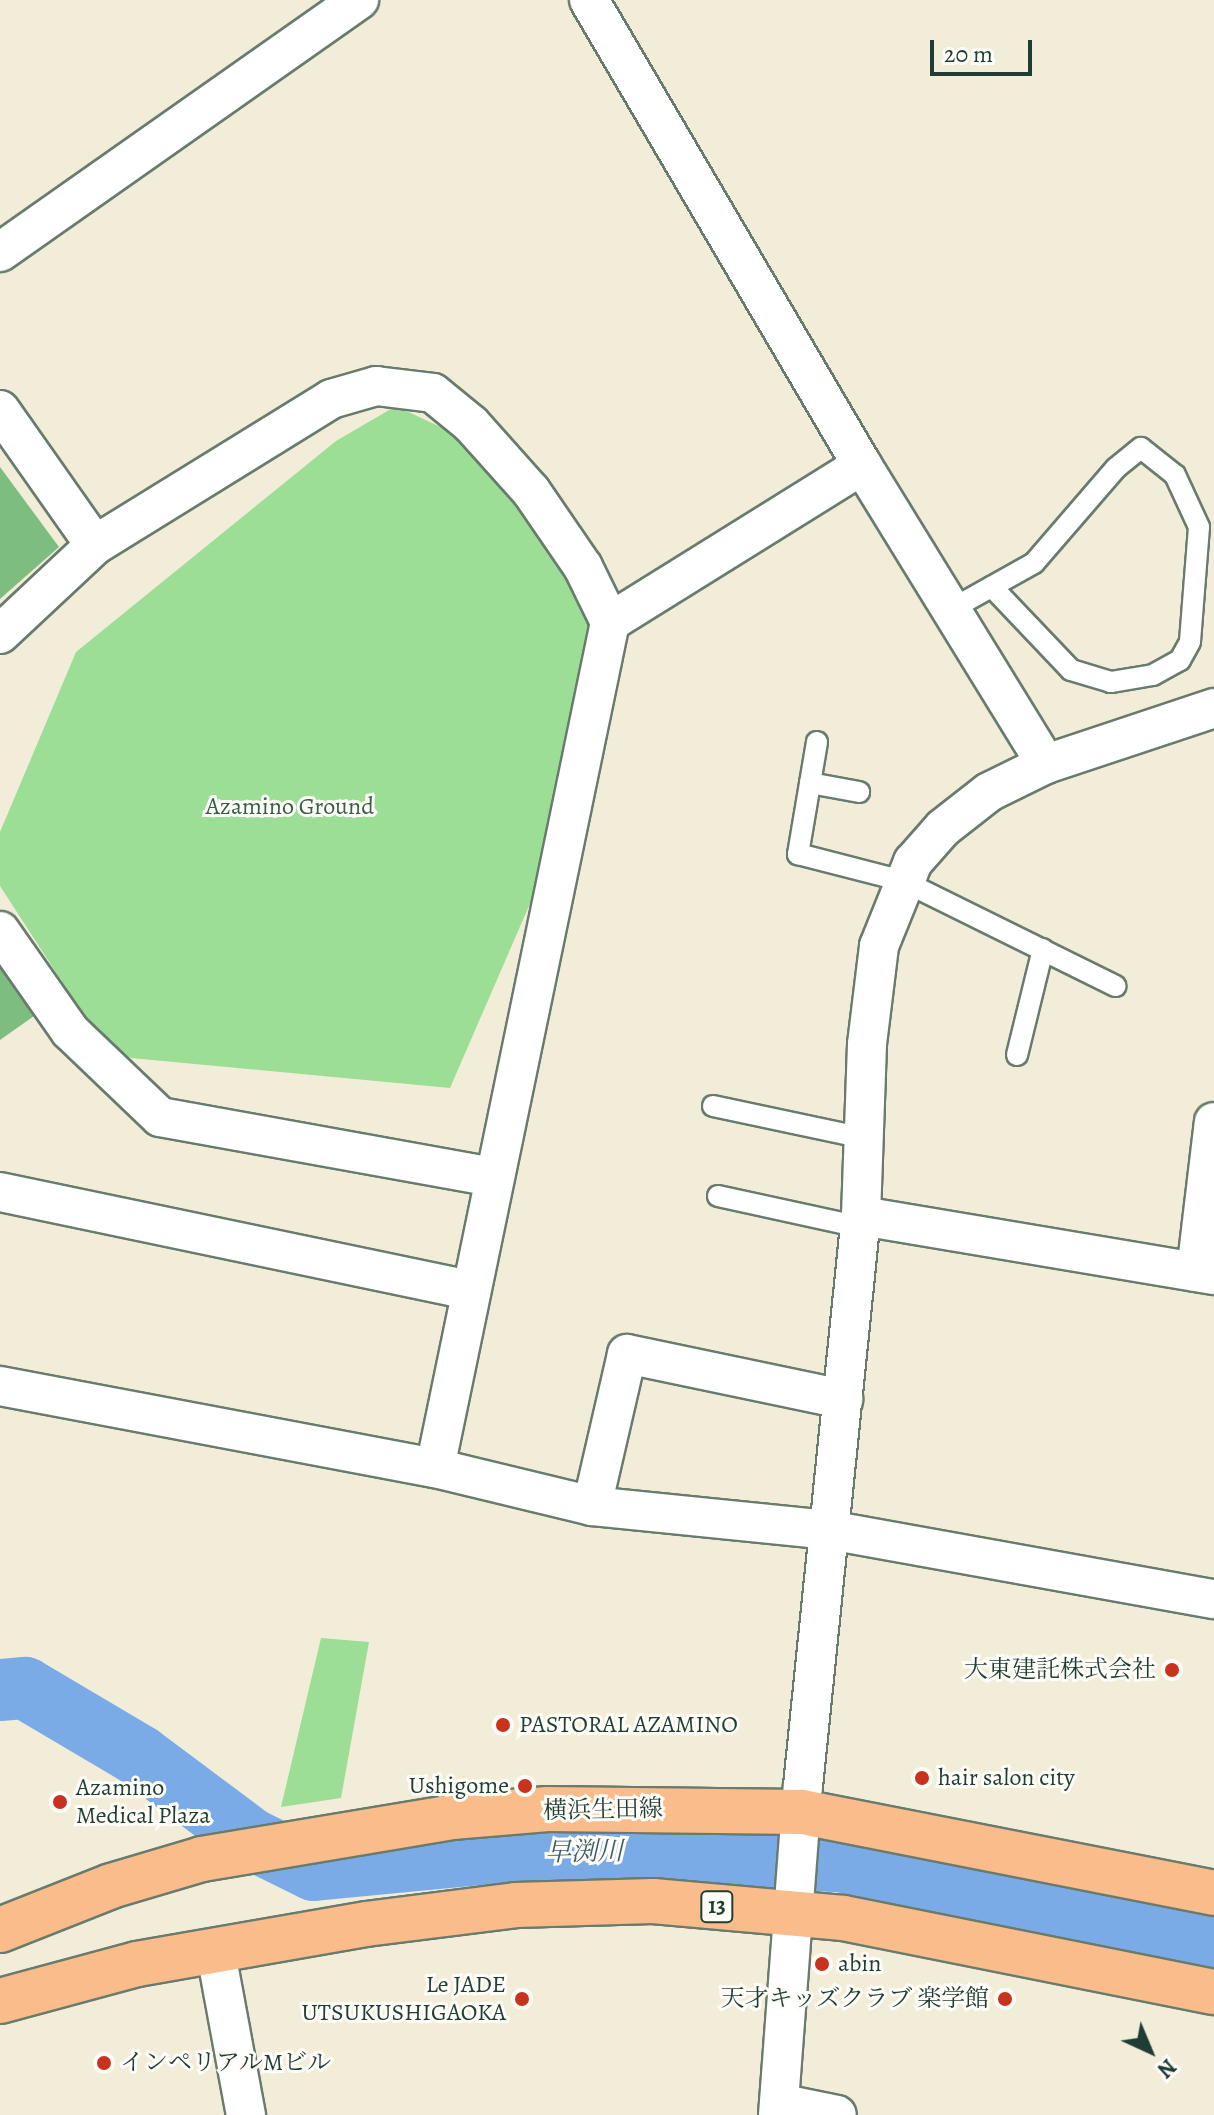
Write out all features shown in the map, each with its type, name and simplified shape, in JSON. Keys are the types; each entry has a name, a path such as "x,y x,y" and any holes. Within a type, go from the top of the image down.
{"main road":[{"name":"横浜生田線","path":"0,1930 111,1886 202,1859 317,1836 548,1809 801,1822 1214,1893"},
{"name":"13","path":"0,2001 215,1948 516,1905 795,1899 843,1918 1214,1992"}],"street":[{"path":"0,252 359,0"},
{"path":"589,0 862,465 1046,764"},
{"path":"0,634 95,545 331,399 376,386 433,393 471,424 531,491 583,567 610,622 492,1177 435,1468"},
{"path":"0,410 95,545"},
{"path":"610,622 862,465"},
{"path":"837,2115 778,2109 801,1822 860,1222 863,1138 879,946 903,881 943,828 989,792 1046,764 1214,708"},
{"path":"0,931 70,1031 160,1117 492,1177"},
{"path":"860,1222 1205,1274 1214,1122"},
{"path":"0,1192 470,1290"},
{"path":"592,1506 627,1354 843,1399"},
{"path":"0,1386 435,1468 592,1506 829,1530 1214,1599"},
{"path":"215,1948 246,2115"}],"lane":[{"path":"950,610 1034,563 1116,468 1141,448 1175,475 1199,527 1206,593 1190,642 1180,660 1153,675 1111,682 1071,670 992,587"},
{"path":"817,742 798,854 903,881 1115,986"},
{"path":"810,783 859,792"},
{"path":"1017,1055 1043,949"},
{"path":"713,1106 863,1138"},
{"path":"718,1196 860,1222"}],"green space":[{"name":"Azamino Ground","path":"396,406 451,432 521,501 594,617 545,869 450,1088 131,1058 103,1045 0,886 0,832 76,652 336,441"},
{"path":"0,467 59,547 0,599"},
{"path":"0,967 34,1016 0,1040"},
{"path":"321,1638 369,1642 341,1798 281,1807"}],"waterway":[{"name":"早渕川","path":"0,1690 25,1688 140,1756 251,1839 314,1870 489,1853 623,1851 839,1861 1214,1938"}],"place":[{"name":"大東建託株式会社","path":"1172,1670"},
{"name":"PASTORAL AZAMINO","path":"503,1725"},
{"name":"hair salon city","path":"922,1778"},
{"name":"Ushigome","path":"525,1786"},
{"name":"Azamino Medical Plaza","path":"60,1802"},
{"name":"abin","path":"822,1964"},
{"name":"Le JADE UTSUKUSHIGAOKA","path":"522,1999"},
{"name":"天才キッズクラブ 楽学館","path":"1005,1999"},
{"name":"インペリアルMビル","path":"104,2063"}]}
